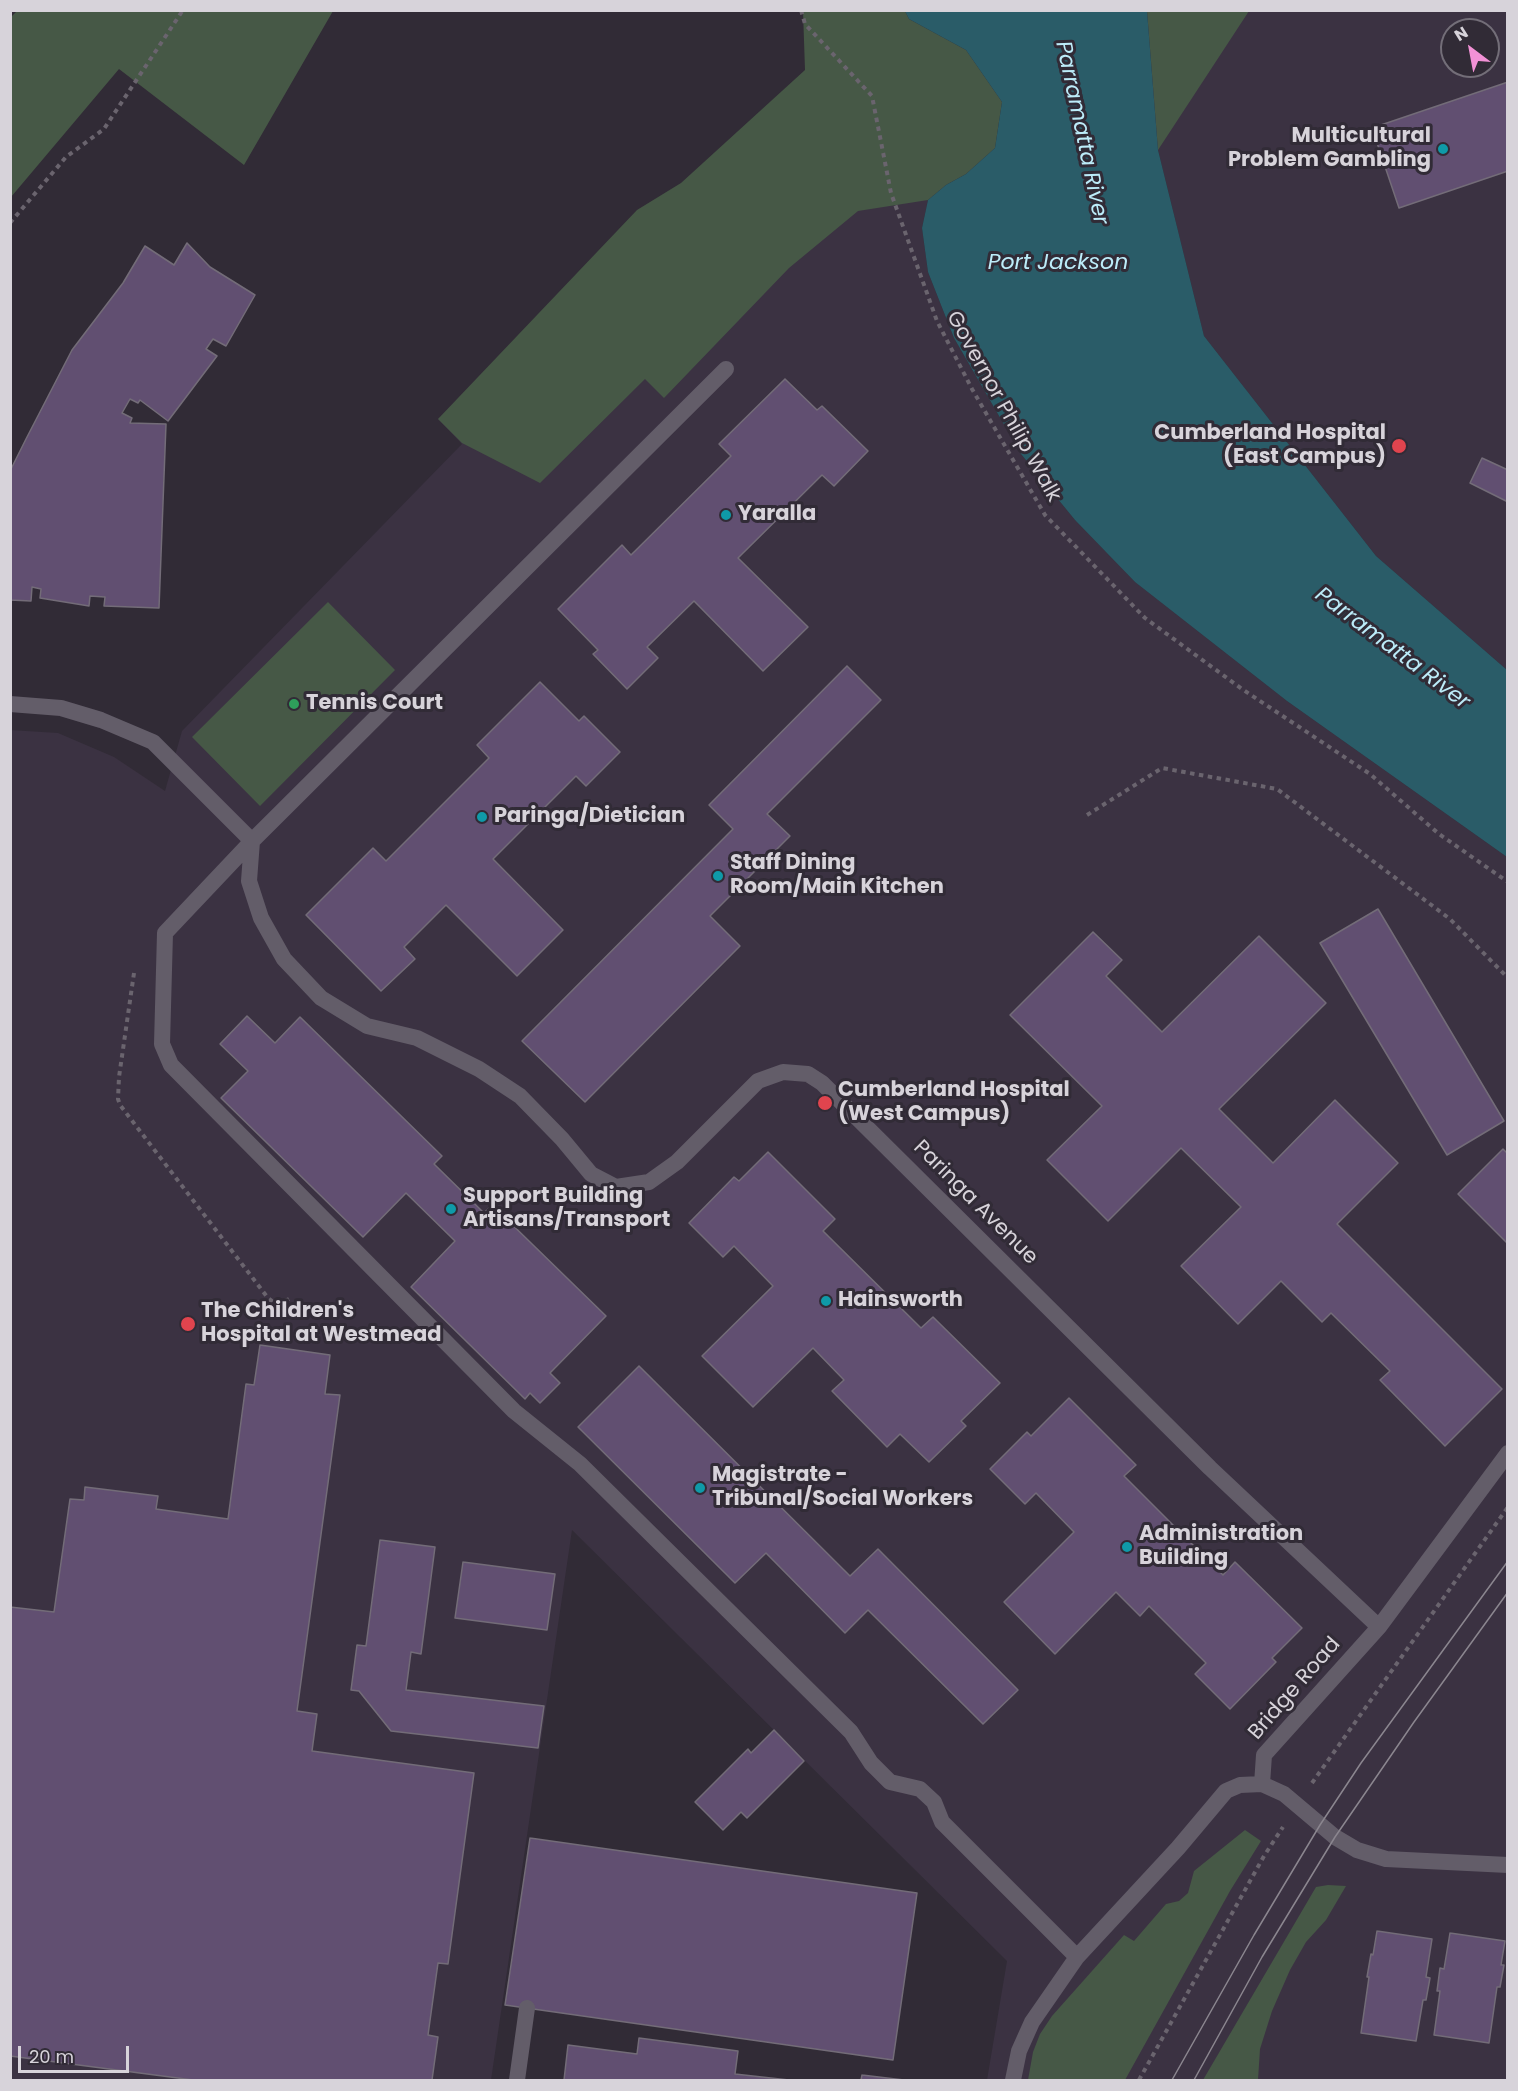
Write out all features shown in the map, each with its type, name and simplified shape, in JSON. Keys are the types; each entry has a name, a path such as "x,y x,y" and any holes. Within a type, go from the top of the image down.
{"lane":[{"path":"726,369 252,841 165,933 162,1044 171,1065 514,1411 580,1464 851,1732 872,1763 890,1782 920,1789 934,1802 942,1822 1077,1957"},
{"path":"10,704 62,708 101,720 153,742 252,841"},
{"name":"Paringa Avenue","path":"252,841 249,881 261,918 284,958 321,998 367,1026 417,1038 479,1069 519,1096 562,1139 591,1174 616,1187 649,1182 676,1162 758,1081 783,1072 808,1074 822,1083 1210,1468 1378,1627"},
{"name":"Bridge Road","path":"1262,1784 1264,1755 1378,1627 1508,1453"},
{"path":"1013,2080 1019,2051 1032,2022 1077,1957 1178,1848 1226,1791 1240,1785 1262,1784 1284,1794 1327,1831 1357,1850 1386,1859 1508,1865"},
{"path":"517,2080 527,2008"}],"path":[{"path":"10,223 66,157 104,129 183,10"},
{"name":"Governor Philip Walk","path":"801,10 805,24 872,96 891,193 937,321 972,389 1045,515 1145,618 1242,689 1370,774 1439,834 1508,882"},
{"path":"1087,815 1162,768 1277,789 1450,919 1508,978"},
{"path":"135,964 119,1077 120,1105 268,1298 278,1304 289,1299"},
{"path":"1320,1771 1508,1507"},
{"path":"1139,2080 1278,1833"}],"shaded area":[{"name":"Cumberland Hospital (East Campus)","path":"1147,11 1507,11 1507,670 1376,556 1204,336 1158,150"},
{"name":"Cumberland Hospital (West Campus)","path":"788,149 928,200 922,228 928,272 954,338 1021,454 1075,520 1135,582 1287,701 1507,857 1507,2080 987,2080 1007,1961 572,1530 491,2080 11,2080 10,730 58,733 114,757 165,791 182,731 462,444 438,419"}],"green space":[{"path":"18,10 333,11 244,165 119,69 11,197 10,18"},
{"path":"803,11 905,11 909,19 966,50 1002,102 995,148 966,174 946,185 928,200 858,211 789,268 664,398 645,379 540,483 462,443 438,419 637,210 681,183 805,70"},
{"path":"1147,11 1249,11 1158,150"},
{"name":"Tennis Court","path":"328,602 395,670 260,806 192,737"},
{"path":"1245,1830 1261,1841 1230,1891 1125,2080 1028,2080 1033,2052 1040,2034 1052,2016 1124,1935 1134,1941 1166,1904 1179,1901 1188,1893 1194,1871"},
{"path":"1346,1886 1326,1920 1306,1942 1290,1970 1272,2011 1260,2049 1258,2080 1203,2080 1316,1887"}],"water":[{"name":"Port Jackson","path":"905,11 1147,11 1158,150 1204,336 1376,556 1507,670 1507,857 1287,701 1135,582 1075,520 1021,454 954,338 928,272 922,228 928,200 946,185 966,174 995,148 1002,102 966,50 909,19"}],"building":[{"name":"Multicultural Problem Gambling","path":"1508,82 1508,171 1399,208 1372,128"},
{"path":"187,243 210,267 255,295 226,346 213,339 206,349 217,356 168,421 140,400 138,403 130,399 122,413 132,418 130,423 166,424 159,608 104,606 105,597 90,596 89,606 40,598 41,589 32,587 31,601 10,600 10,471 72,350 123,283 145,246 174,265"},
{"name":"Yaralla","path":"785,379 817,410 822,406 868,451 834,486 822,475 738,558 808,627 763,671 694,601 647,647 658,658 627,689 593,654 598,650 558,609 622,545 631,555 731,456 719,444"},
{"path":"1482,458 1508,470 1508,502 1470,483"},
{"name":"Staff Dining Room/Main Kitchen","path":"847,666 881,700 767,814 790,836 710,916 740,946 585,1102 522,1041 733,829 709,805"},
{"name":"Paringa/Dietician","path":"540,682 579,721 584,716 620,752 586,786 576,776 493,859 563,930 517,976 446,905 404,947 415,959 381,991 306,915 373,848 386,861 489,758 477,745"},
{"path":"1378,909 1504,1121 1447,1155 1320,943"},
{"path":"1093,932 1122,960 1106,976 1162,1032 1259,936 1326,1003 1219,1109 1273,1163 1335,1100 1398,1163 1337,1224 1502,1389 1445,1446 1380,1380 1390,1371 1331,1313 1322,1322 1281,1281 1238,1324 1181,1266 1241,1207 1181,1148 1108,1221 1047,1160 1102,1106 1010,1015"},
{"name":"Support Building Artisans/Transport","path":"247,1016 275,1043 300,1017 442,1156 434,1164 484,1213 492,1205 606,1316 550,1373 560,1383 540,1403 530,1393 525,1399 411,1287 455,1241 406,1193 363,1237 221,1098 248,1071 220,1044"},
{"path":"1503,1149 1508,1154 1508,1244 1458,1194"},
{"name":"Hainsworth","path":"768,1152 835,1219 823,1231 921,1328 933,1317 1000,1383 961,1421 966,1426 929,1462 900,1434 887,1447 832,1391 844,1380 813,1348 753,1407 702,1356 773,1286 734,1246 723,1257 689,1223 734,1177 739,1181"},
{"path":"260,1345 330,1355 325,1394 340,1395 297,1711 317,1714 312,1751 474,1773 448,1964 438,1963 428,2035 438,2037 432,2080 193,2080 10,2056 10,1607 54,1612 70,1499 84,1500 85,1487 158,1496 156,1509 228,1519 246,1384 254,1385"},
{"name":"Magistrate - Tribunal/Social Workers","path":"639,1366 850,1576 878,1549 1018,1690 983,1724 868,1610 845,1633 766,1553 735,1583 578,1427"},
{"name":"Administration Building","path":"1069,1398 1136,1465 1124,1476 1223,1575 1235,1562 1302,1628 1272,1658 1276,1662 1230,1709 1195,1674 1206,1663 1149,1606 1140,1616 1116,1592 1055,1654 1004,1602 1074,1532 1036,1493 1025,1504 990,1469 1027,1432 1031,1436"},
{"path":"380,1540 435,1547 421,1654 411,1652 406,1690 544,1706 538,1748 391,1731 359,1691 351,1690 357,1645 366,1646"},
{"path":"463,1562 555,1574 547,1630 455,1618"},
{"path":"774,1730 804,1761 747,1818 741,1812 723,1830 695,1802 748,1749 751,1753"},
{"path":"530,1838 917,1893 893,2060 505,2005"},
{"path":"1377,1931 1432,1939 1426,1977 1430,1978 1426,2000 1423,2000 1416,2041 1361,2033 1369,1977 1367,1977"},
{"path":"1450,1933 1505,1941 1501,1965 1504,1965 1500,1987 1497,1987 1489,2043 1434,2035 1440,1991 1437,1991 1440,1968 1444,1969"},
{"path":"639,2038 738,2051 735,2074 789,2080 564,2080 568,2045 637,2054"},
{"path":"862,2075 904,2080 861,2080"}],"tram line":[{"path":"1172,2080 1254,1935 1320,1825 1361,1763 1508,1561"},
{"path":"1194,2080 1262,1957 1335,1837 1414,1722 1508,1592"}],"place":[{"name":"Multicultural Problem Gambling","path":"1443,149"},
{"name":"Cumberland Hospital (East Campus)","path":"1399,446"},
{"name":"Yaralla","path":"726,515"},
{"name":"Tennis Court","path":"294,704"},
{"name":"Paringa/Dietician","path":"482,817"},
{"name":"Staff Dining Room/Main Kitchen","path":"718,876"},
{"name":"Cumberland Hospital (West Campus)","path":"825,1103"},
{"name":"Support Building Artisans/Transport","path":"451,1209"},
{"name":"Hainsworth","path":"826,1301"},
{"name":"The Children's Hospital at Westmead","path":"188,1324"},
{"name":"Magistrate - Tribunal/Social Workers","path":"700,1488"},
{"name":"Administration Building","path":"1127,1547"}],"water label":[{"name":"Parramatta River","path":"1081,133"},
{"name":"Parramatta River","path":"1392,649"}]}
